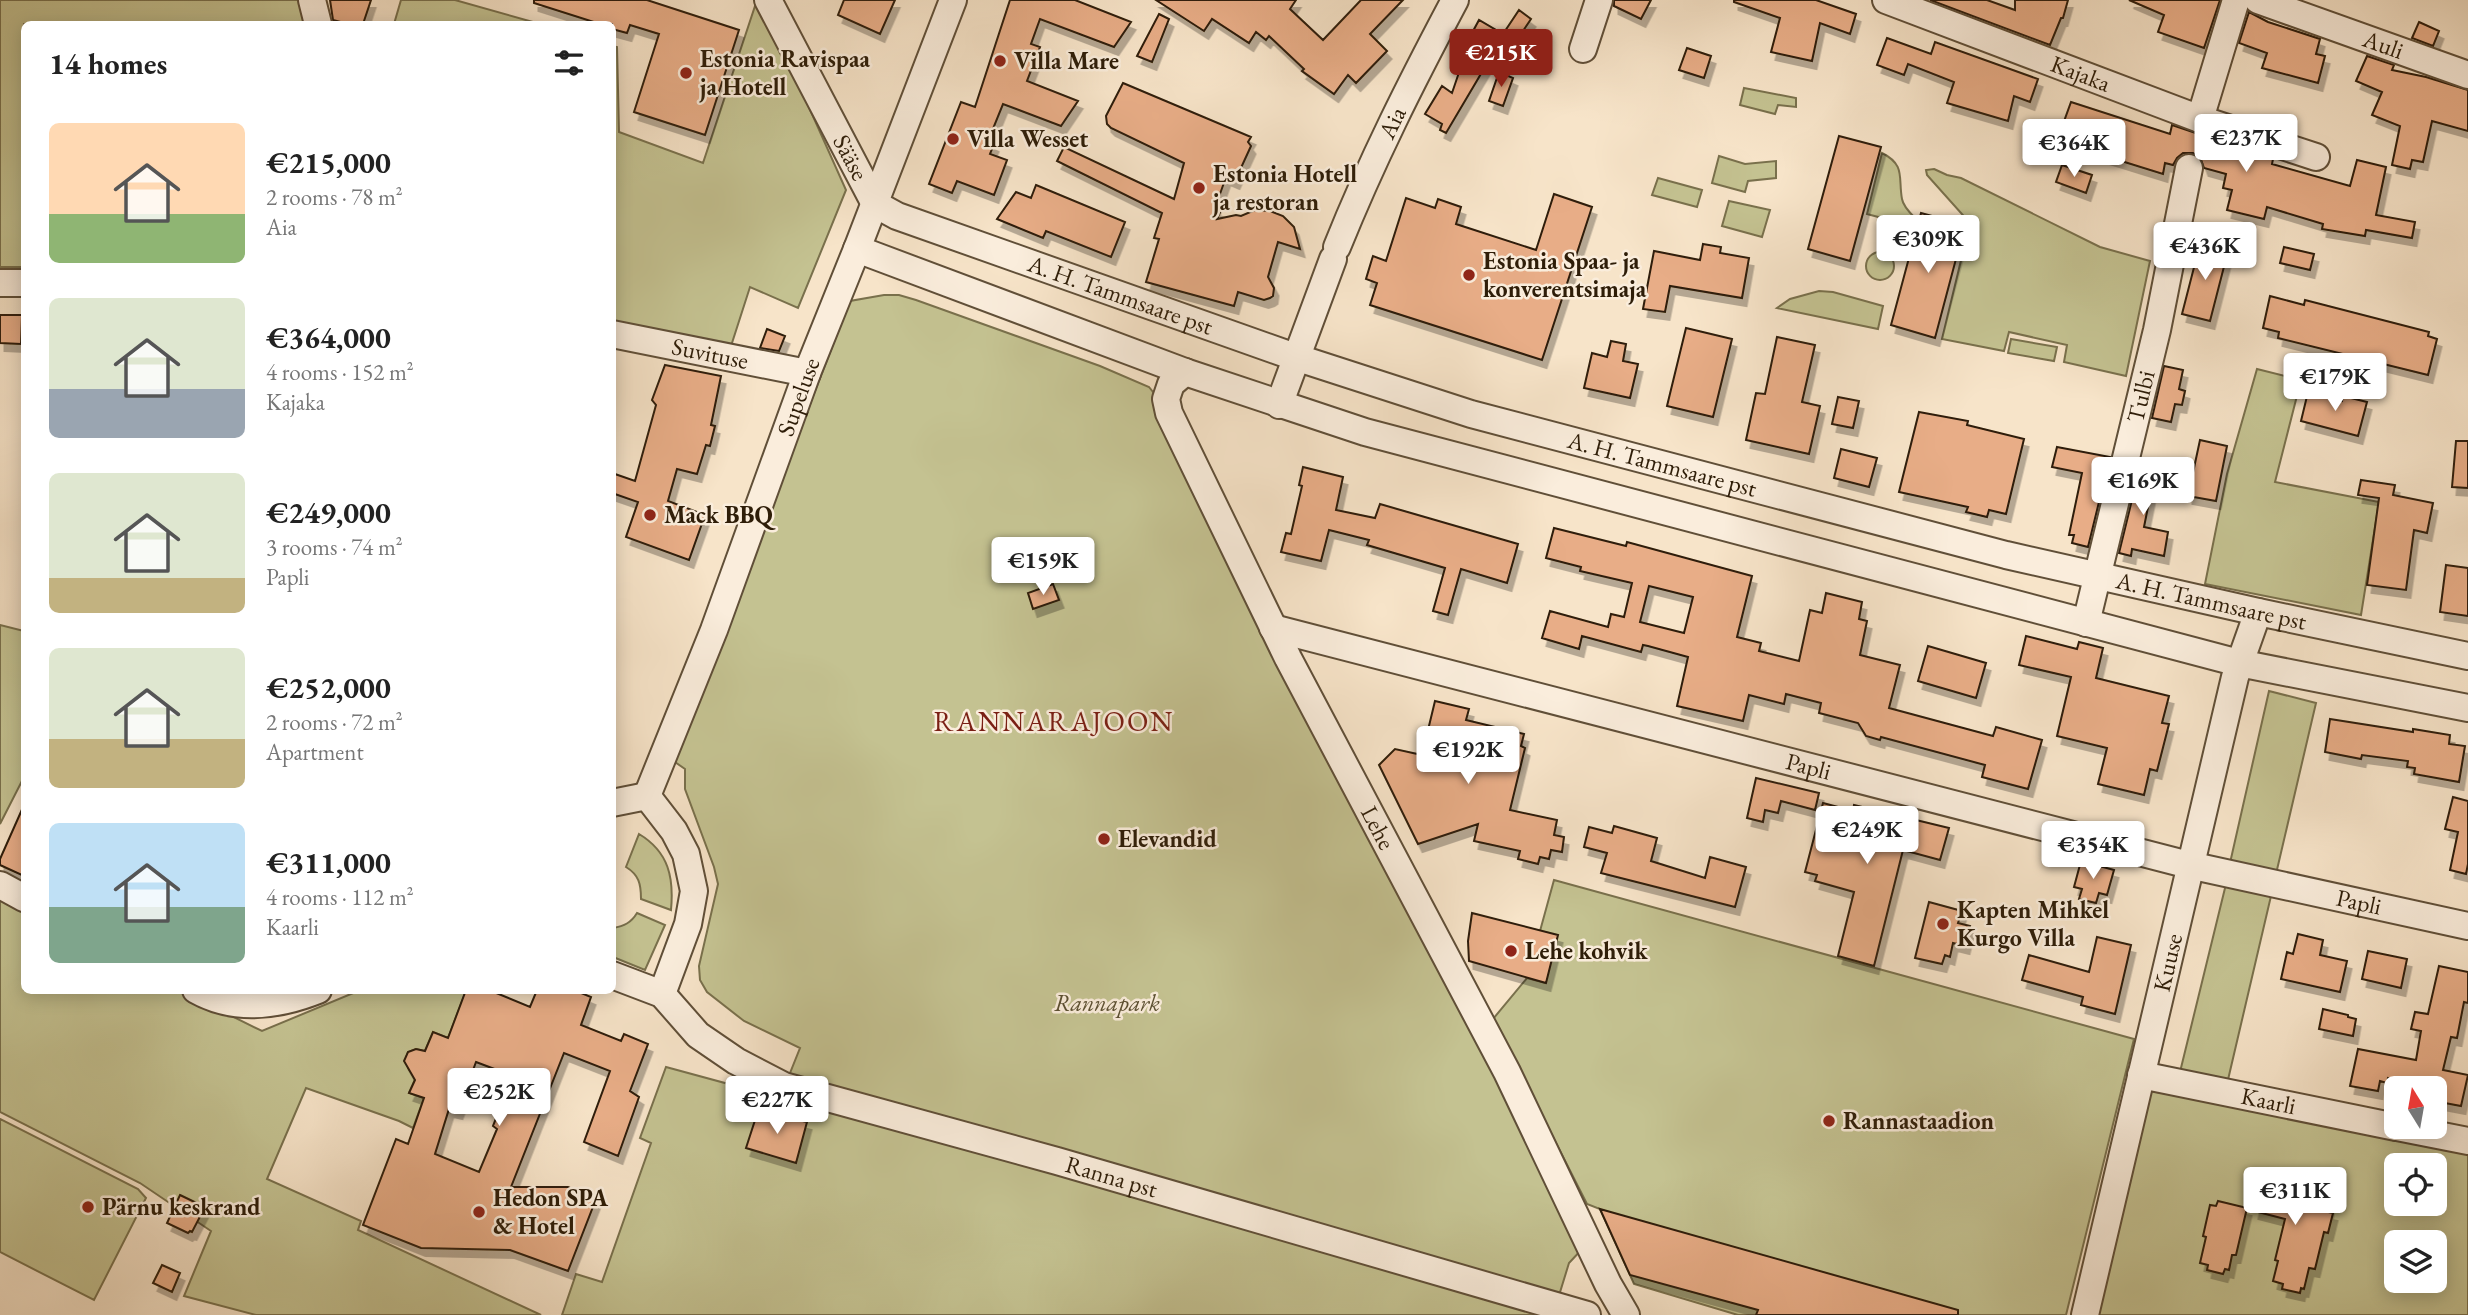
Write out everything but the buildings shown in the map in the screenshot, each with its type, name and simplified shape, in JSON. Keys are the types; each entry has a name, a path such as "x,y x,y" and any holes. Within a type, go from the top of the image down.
{"street":[{"path":"312,0 317,21"},
{"name":"Sääse","path":"768,0 875,204"},
{"name":"Supeluse","path":"647,796 714,630 807,373 953,0"},
{"name":"Aia","path":"1279,405 1362,183 1396,110 1455,0"},
{"path":"1583,49 1598,0"},
{"name":"Kajaka","path":"1886,0 2200,119 2316,157"},
{"path":"2200,119 2236,0"},
{"name":"Auli","path":"2258,0 2468,75"},
{"name":"Tulbi","path":"2086,624 2157,330 2189,168"},
{"name":"A. H. Tammsaare pst","path":"875,204 911,221 1295,357 1477,415 2006,555 2468,656"},
{"name":"A. H. Tammsaare pst","path":"857,249 1185,372 1365,432 2239,663 2468,708"},
{"path":"0,283 21,283"},
{"name":"Suvituse","path":"616,335 807,373"},
{"name":"Lehe","path":"1185,372 1171,384 1166,399 1169,413 1273,628 1483,1026 1608,1284 1626,1315"},
{"path":"1466,459 1477,415"},
{"name":"Kuuse","path":"2085,1315 2189,865 2239,663 2258,612"},
{"name":"Papli","path":"1273,628 2189,865 2468,926"},
{"path":"616,802 647,796 674,831 686,854 694,891 688,924 662,994 616,977"},
{"path":"0,885 21,896"},
{"path":"203,994 235,1004 258,1005 296,999 308,994"},
{"name":"Ranna pst","path":"662,994 698,1035 762,1076 784,1086 1580,1313"},
{"name":"Kaarli","path":"2141,1075 2384,1125"},
{"name":"Kaarli","path":"2447,1137 2468,1141"},
{"path":"1580,1313 1608,1284"}],"green space":[{"path":"0,0 302,0 308,21 21,21 21,267 0,267"},
{"path":"401,0 455,0 529,21 395,21"},
{"path":"757,0 761,0 846,190 798,308 750,287 731,346 616,323 616,47 619,132 703,163"},
{"path":"1744,88 1796,98 1796,107 1778,105 1775,114 1740,105"},
{"path":"1882,153 1898,167 1903,202 1915,218 1912,226 1867,214"},
{"path":"1719,156 1745,164 1776,161 1776,178 1748,181 1745,192 1712,183"},
{"path":"1934,169 1961,178 2100,247 2150,261 2126,376 2064,362 2067,345 2009,332 2004,351 1942,339 1970,223 1927,175 1926,170"},
{"path":"1658,178 1702,190 1697,207 1652,195"},
{"path":"1729,201 1770,210 1762,237 1722,226"},
{"path":"1880,252 1890,256 1894,266 1890,276 1880,280 1870,276 1866,266 1870,256"},
{"path":"1819,291 1833,292 1883,306 1878,329 1777,308 1790,299"},
{"name":"Rannapark","path":"899,295 916,300 1100,366 1149,387 1157,397 1583,1248 1569,1263 1553,1315 562,1315 576,1274 602,1282 651,1143 640,1138 666,1067 780,1098 800,1048 744,1021 707,992 700,980 699,966 718,884 685,789 685,769 672,760 850,301"},
{"path":"2011,339 2057,347 2054,361 2008,353"},
{"path":"2257,369 2301,380 2275,482 2379,502 2361,615 2205,584 2227,474"},
{"path":"0,625 21,630 21,783 0,824"},
{"path":"2269,691 2316,703 2276,874 2230,863"},
{"path":"639,834 657,849 667,867 671,887 671,910 641,899 638,880 626,867"},
{"name":"Rannastaadion","path":"1554,880 2134,1039 2066,1315 1738,1315 1634,1284 1600,1209 1587,1204 1493,1019 1527,978 1545,983 1540,931"},
{"path":"2226,884 2271,896 2227,1084 2180,1072"},
{"path":"0,900 21,910 21,994 187,994 262,1031 351,994 465,994 448,1038 433,1032 425,1051 416,1049 408,1052 405,1061 410,1071 417,1075 409,1093 424,1098 413,1128 306,1088 267,1179 361,1221 358,1230 541,1315 256,1315 184,1296 211,1231 140,1183 0,1112"},
{"path":"637,913 665,925 645,970 616,958 616,927 632,919"},
{"path":"2150,1091 2384,1133 2384,1139 2412,1139 2468,1150 2468,1315 2092,1315"},
{"path":"0,1119 138,1189 146,1198 94,1300 0,1252"}],"place":[{"name":"Villa Mare","path":"1000,61"},
{"name":"Estonia Ravispaa ja Hotell","path":"686,73"},
{"name":"Villa Wesset","path":"953,139"},
{"name":"Estonia Hotell ja restoran","path":"1199,188"},
{"name":"Estonia Spaa- ja konverentsimaja","path":"1469,275"},
{"name":"Mack BBQ","path":"650,515"},
{"name":"Elevandid","path":"1104,839"},
{"name":"Kapten Mihkel Kurgo Villa","path":"1943,924"},
{"name":"Lehe kohvik","path":"1511,951"},
{"name":"Rannastaadion","path":"1829,1121"},
{"name":"Pärnu keskrand","path":"88,1207"},
{"name":"Hedon SPA & Hotel","path":"479,1212"}],"district":[{"name":"RANNARAJOON","path":"1054,721"}]}
